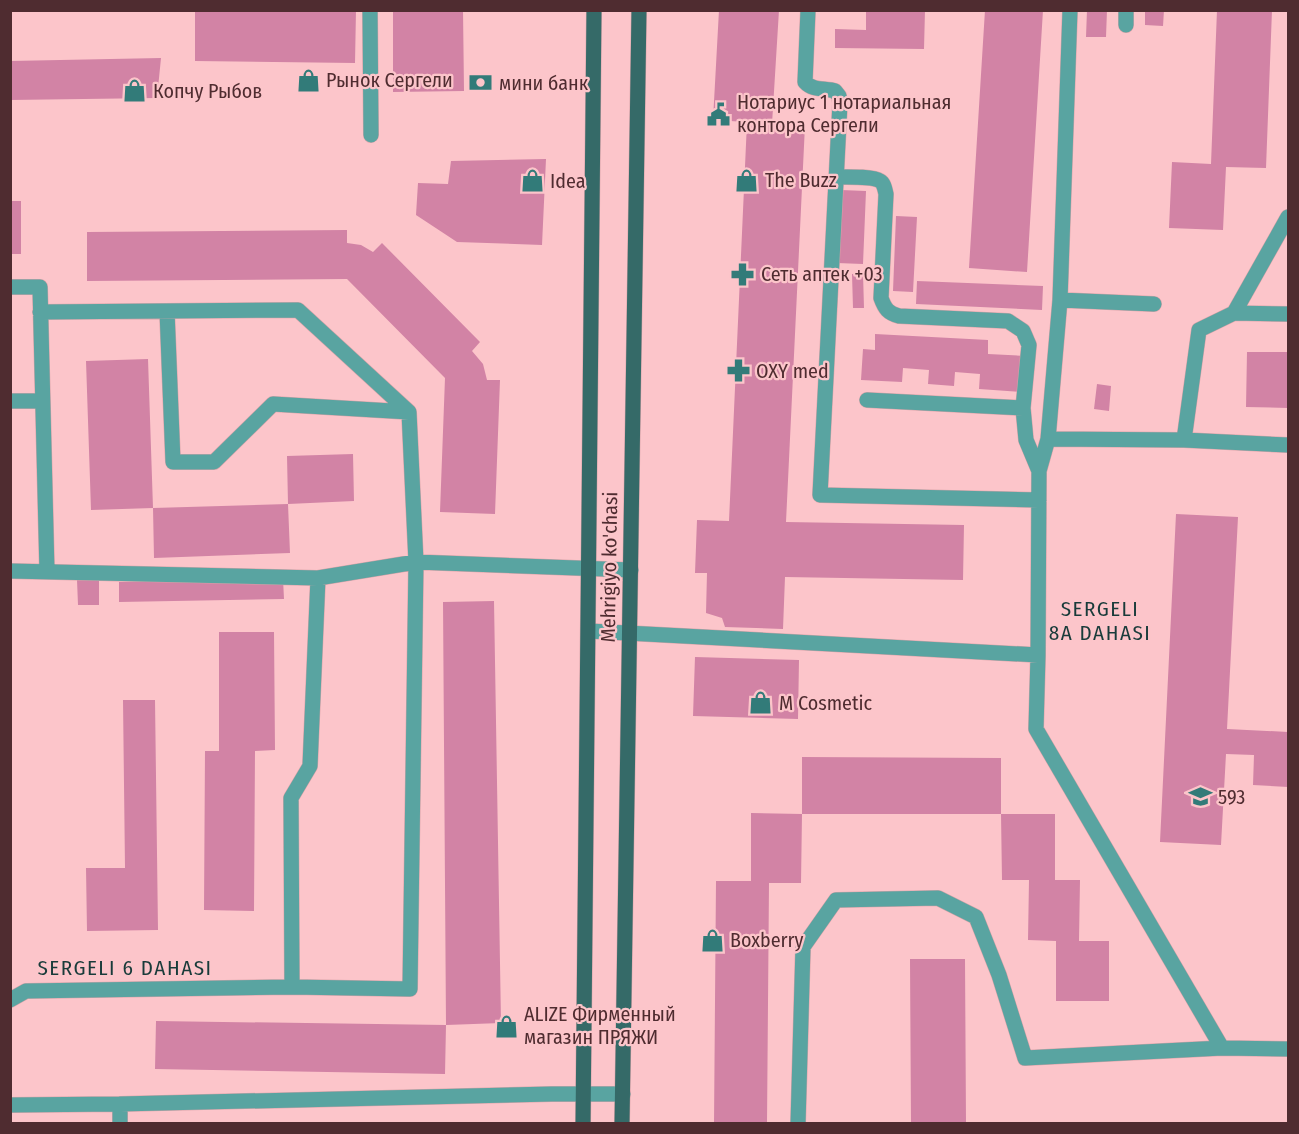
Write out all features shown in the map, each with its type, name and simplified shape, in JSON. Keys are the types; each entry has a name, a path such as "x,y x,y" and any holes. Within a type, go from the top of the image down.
{"main road":[{"name":"Mehrigiyo ko'chasi","path":"584,1124 594,10"},
{"name":"Mehrigiyo ko'chasi","path":"622,1124 639,10"}],"lane":[{"path":"370,10 371,135"},
{"path":"808,10 805,82 815,88 835,91 839,96 819,495 1039,500"},
{"path":"1070,10 1060,300 1048,439 1040,471 1036,729 1222,1048"},
{"path":"836,177 872,179 881,181 885,186 881,298 884,308 890,313 899,316 1008,321 1023,331 1029,345 1023,408 1026,440 1040,471"},
{"path":"1234,313 1288,217"},
{"path":"10,287 40,287 47,572"},
{"path":"1060,300 1154,304"},
{"path":"166,310 173,462 214,462 273,404 409,412"},
{"path":"10,1000 26,990 292,987 411,989 416,562 409,412 298,310 40,312"},
{"path":"1184,440 1199,330 1234,313 1288,314"},
{"path":"867,400 1023,408"},
{"path":"10,401 42,401"},
{"path":"1048,439 1184,440 1288,445"},
{"path":"10,571 318,578 416,562 631,570"},
{"path":"292,987 291,798 310,766 318,578"},
{"path":"589,631 1038,655"},
{"path":"798,1124 803,947 836,900 938,898 976,916 999,975 1025,1058 1222,1048 1288,1049"},
{"path":"10,1105 623,1094"},
{"path":"120,1104 120,1124"}],"building":[{"path":"195,10 356,10 355,63 195,61"},
{"path":"393,10 463,10 464,91 393,92"},
{"path":"719,10 779,10 772,124 805,125 786,522 964,525 963,580 785,577 783,629 725,627 722,618 706,613 707,573 695,573 697,520 729,521 747,122 713,120"},
{"path":"866,10 925,10 924,49 835,48 835,29 866,30"},
{"path":"985,10 1043,10 1027,272 969,268"},
{"path":"1087,10 1107,10 1106,37 1086,37"},
{"path":"1145,10 1164,10 1163,26 1145,25"},
{"path":"1217,10 1272,10 1266,168 1226,167 1223,230 1169,228 1172,162 1211,164"},
{"path":"161,58 157,98 10,100 10,61"},
{"path":"546,159 542,245 457,242 416,215 418,183 448,184 451,161"},
{"path":"841,190 866,191 863,264 837,263"},
{"path":"10,201 21,201 21,254 10,254"},
{"path":"896,216 917,217 913,292 893,291"},
{"path":"347,230 347,243 361,245 373,252 382,243 480,342 472,351 483,364 487,380 500,380 495,514 440,512 445,378 347,279 87,281 87,232"},
{"path":"863,273 864,308 853,308 852,274"},
{"path":"917,281 1043,286 1042,310 916,304"},
{"path":"875,334 988,340 988,354 1025,356 1023,392 979,389 980,374 955,372 954,386 928,384 929,370 903,368 902,382 861,380 863,349 875,350"},
{"path":"1247,352 1288,352 1288,408 1246,407"},
{"path":"148,359 153,508 91,510 86,361"},
{"path":"1097,384 1111,386 1109,411 1094,409"},
{"path":"353,454 354,501 288,504 287,456"},
{"path":"288,504 290,553 154,558 153,508"},
{"path":"1176,514 1238,517 1227,729 1288,732 1288,787 1253,785 1254,755 1226,754 1221,845 1160,842"},
{"path":"283,579 284,599 119,602 119,582"},
{"path":"77,580 99,580 99,605 78,605"},
{"path":"494,601 501,1023 446,1025 443,602"},
{"path":"219,632 274,632 275,750 255,751 254,911 204,910 205,751 219,751"},
{"path":"695,657 799,660 798,719 693,716"},
{"path":"123,700 155,700 158,930 87,931 86,868 125,868"},
{"path":"802,757 1001,758 1001,814 802,814"},
{"path":"751,813 802,814 801,883 769,883 767,1124 714,1124 716,881 751,881"},
{"path":"1001,814 1055,814 1055,880 1080,880 1079,941 1109,941 1109,1001 1056,1001 1056,941 1028,940 1029,880 1002,880"},
{"path":"910,959 965,959 966,1124 911,1124"},
{"path":"156,1021 446,1025 445,1074 155,1069"}],"place":[{"name":"Рынок Сергели","path":"308,80"},
{"name":"мини банк","path":"481,83"},
{"name":"Копчу Рыбов","path":"135,91"},
{"name":"Нотариус 1 нотариальная контора Сергели","path":"719,114"},
{"name":"The Buzz","path":"747,180"},
{"name":"Idea","path":"532,181"},
{"name":"Сеть аптек +03","path":"743,274"},
{"name":"OXY med","path":"738,371"},
{"name":"M Cosmetic","path":"761,703"},
{"name":"593","path":"1200,797"},
{"name":"Boxberry","path":"712,940"},
{"name":"ALIZE Фирменный магазин ПРЯЖИ","path":"506,1026"}],"district":[{"name":"SERGELI 8A DAHASI","path":"1100,621"},
{"name":"SERGELI 6 DAHASI","path":"125,968"}]}
